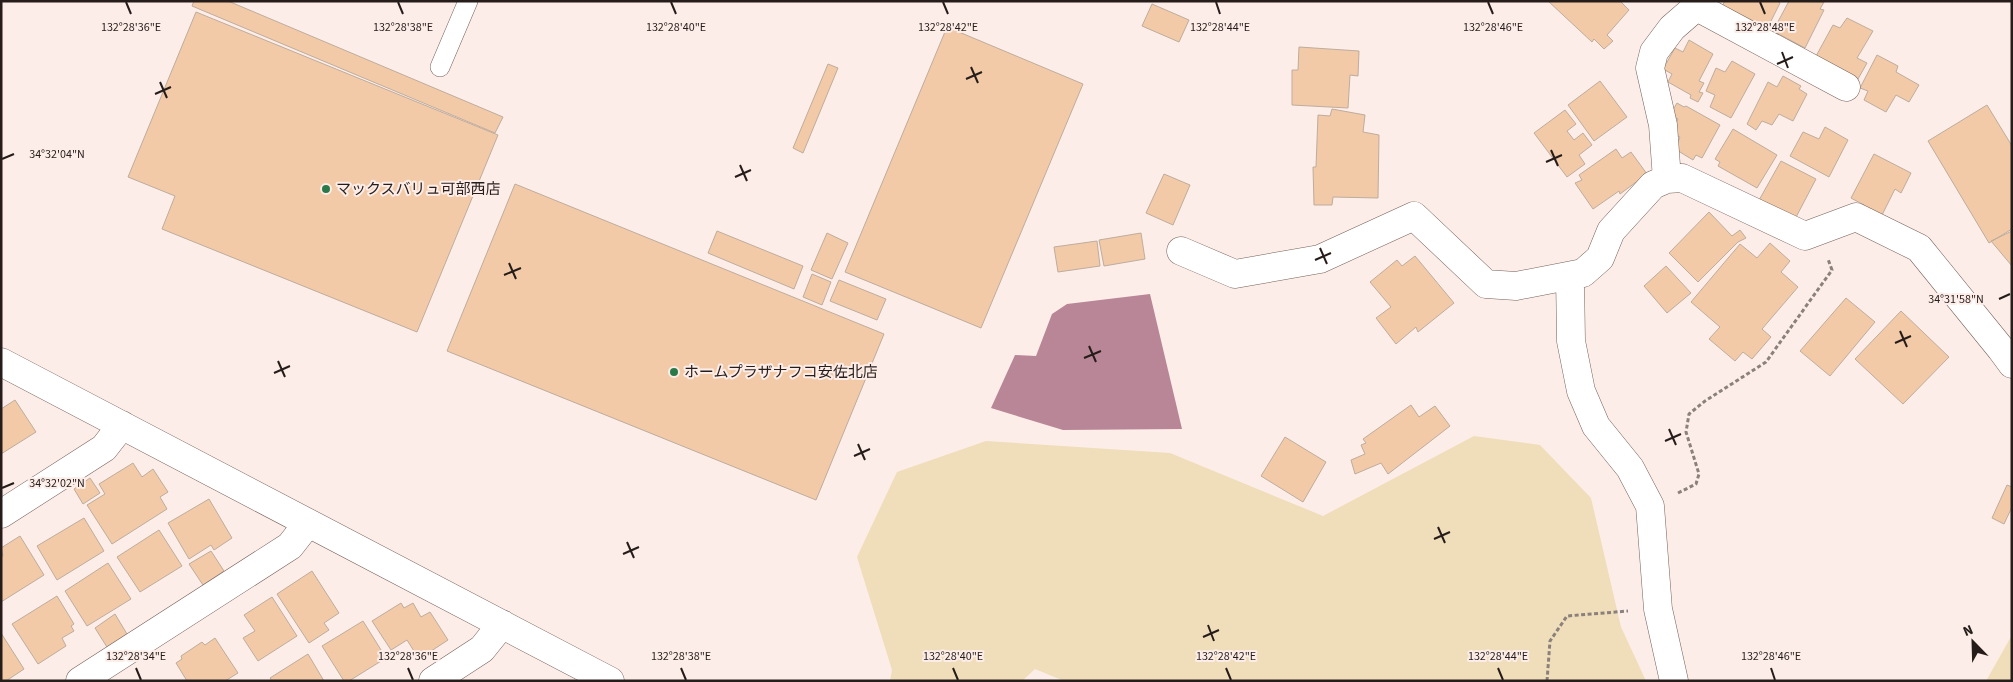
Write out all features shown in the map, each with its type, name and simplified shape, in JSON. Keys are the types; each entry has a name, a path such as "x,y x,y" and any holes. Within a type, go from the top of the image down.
{"street":[{"path":"1667,179 1663,125 1650,68 1654,52 1672,28 1700,4 1846,87"},
{"path":"1181,251 1235,274 1320,259 1414,216 1486,284 1516,286 1583,273 1600,258 1611,231 1652,185 1667,179 1682,178 1806,236 1856,217 1919,248 2002,348 2012,364"},
{"path":"1570,276 1571,341 1581,390 1596,426 1630,468 1650,506 1658,609 1674,681"},
{"path":"1,362 610,681"},
{"path":"1,514 104,448 122,425"},
{"path":"80,681 290,546 308,523"},
{"path":"433,681 482,649 502,624"}],"lane":[{"path":"440,67 468,1"}],"path":[{"path":"1650,506 1696,484 1698,474 1686,432 1689,414 1705,401 1766,362 1832,270 1829,259 1806,236"},
{"path":"1547,681 1550,641 1567,616 1658,609"}],"shaded area":[{"path":"1150,294 1182,429 1063,430 991,408 1015,355 1036,356 1052,314 1067,304"},
{"path":"1474,436 1540,445 1591,498 1621,627 1646,681 1064,681 1035,669 1022,681 890,681 892,670 857,557 897,472 986,441 1170,453 1323,516"},
{"path":"2012,635 2012,681 1986,681"}],"building":[{"path":"194,1 228,1 503,117 495,133 192,6"},
{"path":"1548,1 1620,1 1629,10 1607,35 1613,41 1604,49 1594,39 1592,42"},
{"path":"1725,1 1777,1 1780,3 1766,31 1722,6"},
{"path":"1789,1 1824,2 1820,9 1824,10 1805,48 1773,31"},
{"path":"1152,4 1189,20 1179,42 1142,26"},
{"path":"196,12 498,135 417,332 162,229 175,196 128,177"},
{"path":"1847,18 1873,31 1857,58 1867,63 1854,86 1815,58 1833,25 1840,28"},
{"path":"947,27 1083,84 981,328 845,272"},
{"path":"1689,40 1713,54 1699,81 1704,83 1699,92 1703,93 1698,102 1690,98 1691,95 1668,82 1672,74 1663,69 1675,48 1683,52"},
{"path":"1299,47 1359,51 1358,76 1350,75 1348,108 1292,105 1292,70 1298,70"},
{"path":"1877,55 1898,66 1896,72 1919,85 1909,102 1896,95 1886,112 1864,100 1868,91 1860,88"},
{"path":"1732,61 1755,74 1731,118 1710,107 1715,95 1706,91 1716,68 1725,72"},
{"path":"828,64 838,68 803,153 793,148"},
{"path":"1783,76 1801,86 1799,89 1807,94 1793,121 1779,114 1772,125 1762,121 1756,130 1747,124 1768,82 1777,87"},
{"path":"1600,81 1627,117 1594,141 1568,105"},
{"path":"1677,103 1720,125 1702,158 1696,155 1693,160 1675,149 1680,137 1672,133 1678,119 1670,115"},
{"path":"1987,105 2012,146 2012,229 1989,243 1928,141"},
{"path":"1332,109 1365,115 1363,132 1379,135 1378,198 1333,197 1332,205 1314,205 1313,167 1316,167 1318,115 1330,116"},
{"path":"1565,110 1576,124 1567,131 1574,140 1583,133 1592,145 1579,155 1585,164 1567,177 1534,133"},
{"path":"1825,127 1848,140 1829,177 1790,156 1803,132 1819,139"},
{"path":"1733,129 1777,155 1757,188 1718,166 1720,162 1715,159"},
{"path":"1616,149 1622,158 1631,152 1647,174 1620,194 1619,191 1593,209 1575,183 1582,180 1579,175"},
{"path":"1874,154 1911,173 1901,193 1895,189 1880,219 1862,209 1864,205 1851,198"},
{"path":"1781,161 1816,179 1794,221 1758,202"},
{"path":"1164,174 1190,185 1173,225 1146,213"},
{"path":"515,184 884,334 816,500 447,351"},
{"path":"1709,212 1732,236 1740,230 1746,238 1738,242 1698,282 1669,253"},
{"path":"717,231 803,266 794,289 708,253"},
{"path":"2012,231 2012,266 1991,241"},
{"path":"827,233 848,243 832,279 811,270"},
{"path":"1141,233 1145,259 1104,266 1099,240"},
{"path":"1097,241 1100,266 1058,272 1054,247"},
{"path":"1770,243 1790,261 1781,272 1798,287 1762,329 1771,337 1752,359 1743,352 1735,361 1709,339 1720,327 1691,302 1740,244 1757,258"},
{"path":"1415,256 1454,303 1418,332 1416,327 1396,344 1376,318 1391,307 1370,282 1397,260 1402,266"},
{"path":"1666,266 1691,293 1667,313 1644,286"},
{"path":"812,274 831,282 822,305 803,297"},
{"path":"839,280 886,299 877,320 830,301"},
{"path":"1846,298 1875,322 1830,376 1800,351"},
{"path":"1901,311 1949,357 1903,404 1855,359"},
{"path":"15,400 36,432 1,454 1,409"},
{"path":"1411,405 1419,417 1435,406 1450,426 1388,474 1381,463 1355,474 1351,460 1365,454 1361,445 1366,443 1363,439"},
{"path":"1285,437 1326,462 1303,502 1261,476"},
{"path":"133,463 142,477 153,469 168,492 160,497 167,509 112,544 87,505 105,494 99,484"},
{"path":"90,478 100,493 83,504 74,489"},
{"path":"2007,485 2012,487 2012,507 2004,524 1992,518"},
{"path":"209,499 232,538 214,550 211,545 189,559 168,523"},
{"path":"84,518 104,551 57,580 37,546"},
{"path":"159,530 182,566 140,592 117,557"},
{"path":"20,536 44,575 1,602 1,557 3,556 1,548"},
{"path":"211,551 224,571 203,585 189,564"},
{"path":"108,563 131,599 87,626 65,591"},
{"path":"312,571 339,613 324,623 329,630 309,643 277,594"},
{"path":"57,596 74,624 71,626 74,631 62,638 66,646 38,664 12,624"},
{"path":"272,597 297,636 258,661 243,638 255,631 244,615"},
{"path":"401,603 404,608 413,603 421,617 430,612 448,640 419,659 407,640 391,650 372,621"},
{"path":"115,614 127,634 107,647 95,628"},
{"path":"363,621 386,658 349,681 344,681 322,646"},
{"path":"1,633 24,669 6,681 1,681"},
{"path":"215,638 238,673 225,681 187,681 176,663 182,659 181,656 202,642 205,645"},
{"path":"308,654 324,681 272,681 270,678"}],"place":[{"name":"マックスバリュ可部西店","path":"326,189"},
{"name":"ホームプラザナフコ安佐北店","path":"674,372"}]}
